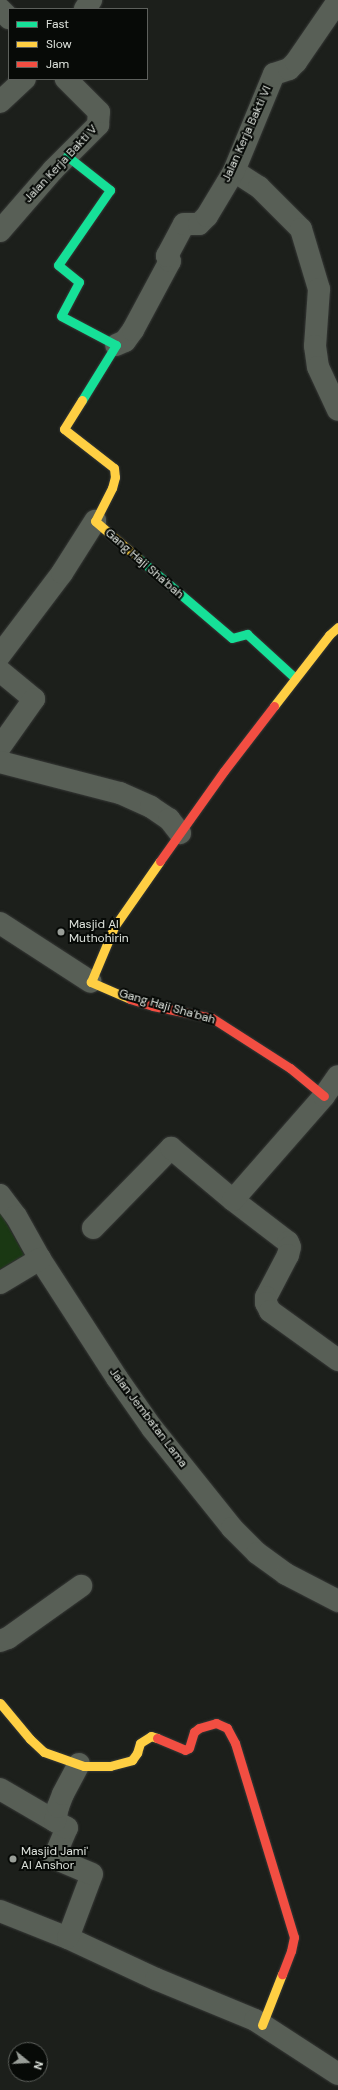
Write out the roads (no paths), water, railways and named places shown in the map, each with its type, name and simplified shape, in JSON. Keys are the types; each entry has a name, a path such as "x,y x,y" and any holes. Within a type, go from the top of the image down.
{"street":[{"name":"Jalan Kerja Bakti VI","path":"116,345 126,341 133,330 170,261 167,256 184,224 199,224 207,216 234,171 274,74 289,69 296,62 338,2"},
{"path":"0,8 8,17"},
{"path":"0,102 24,80"},
{"name":"Jalan Kerja Bakti V","path":"0,231 67,156 98,125 100,115 67,80"},
{"path":"67,156 110,190 58,265 79,282 62,316 116,345"},
{"path":"234,171 259,187 301,229 319,289 315,346 318,367 338,410"},
{"name":"Gang Haji Sha'bah","path":"116,345 64,429 88,446 114,468 115,477 112,488 95,521 232,638 247,634 296,678"},
{"path":"0,655 62,573 95,521"},
{"path":"0,923 91,982 114,927 224,771 329,635 338,627"},
{"path":"0,671 34,699 0,747"},
{"path":"0,762 120,793 151,807 168,819 180,833"},
{"name":"Gang Haji Sha'bah","path":"91,982 131,999 153,1006 212,1018 290,1068 324,1096"},
{"path":"233,1200 324,1096 338,1076"},
{"path":"93,1228 171,1148 233,1200 288,1242 290,1247 288,1255 266,1297 266,1303 270,1311 338,1360"},
{"name":"Jalan Jembatan Lama","path":"0,1195 16,1216 40,1259 85,1329 148,1422 232,1528 256,1554 286,1574 338,1601"},
{"path":"0,1282 40,1259"},
{"path":"0,1641 8,1638 81,1586"},
{"path":"0,1703 39,1748 50,1755 79,1764 102,1767 132,1760 137,1753 140,1743 151,1736 186,1750 189,1748 194,1732 199,1728 216,1722 227,1728 235,1743 294,1937 291,1951 262,2025"},
{"path":"55,1821 62,1794 79,1764"},
{"path":"0,1789 67,1828 54,1858 92,1874 68,1938"},
{"path":"0,1911 68,1938 156,1979 240,2014 262,2025 338,2074"}],"place":[{"name":"Masjid Al Muthohirin","path":"61,932"},
{"name":"Masjid Jami' Al Anshor","path":"13,1859"}]}
